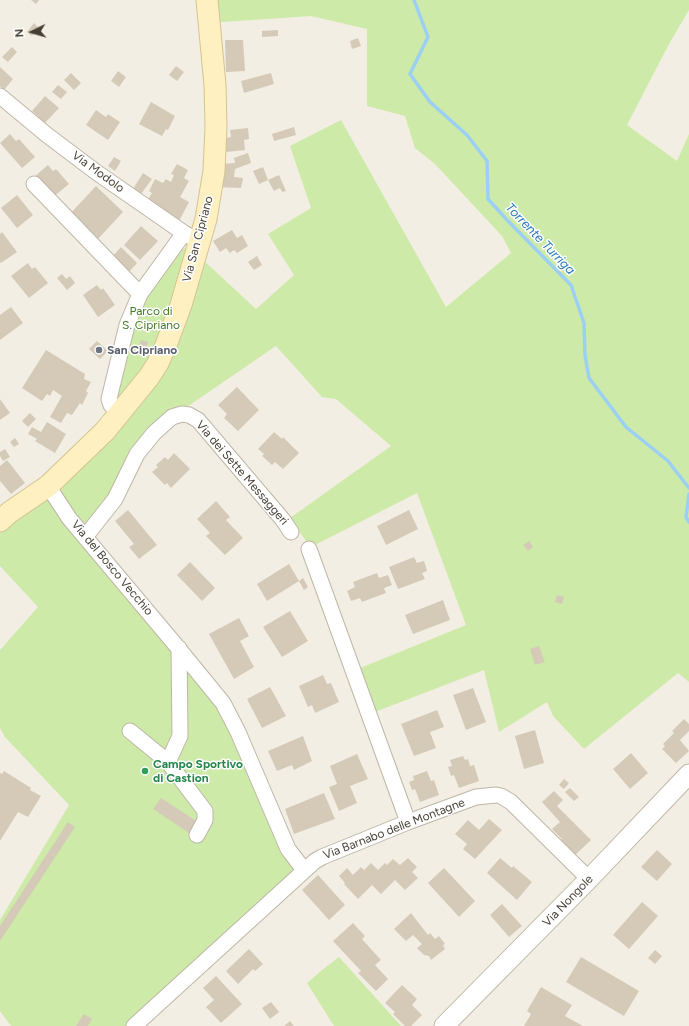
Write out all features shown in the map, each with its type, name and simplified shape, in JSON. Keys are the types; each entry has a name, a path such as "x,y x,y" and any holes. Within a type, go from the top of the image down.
{"main road":[{"name":"Via San Cipriano","path":"0,521 10,512 48,486 101,435 149,377 158,363 166,345 181,305 192,237 206,219 216,148 215,85 207,0"}],"street":[{"name":"Via Modolo","path":"0,96 96,172 192,237"},
{"path":"34,184 140,294"},
{"name":"Via San Cipriano","path":"120,413 111,405 109,399 127,325 140,294 192,237"},
{"name":"Via dei Sette Messaggeri","path":"85,536 115,499 137,454 154,433 172,417 182,414 189,415 198,420 283,520 291,532"},
{"name":"Via del Bosco Vecchio","path":"48,486 69,518 179,648 223,704 238,732 288,849 304,870"},
{"path":"309,549 408,822"},
{"path":"168,762 180,736 179,648"},
{"path":"130,731 168,762 205,811 205,820 197,835"},
{"name":"Via Nongole","path":"445,1026 689,774"},
{"name":"Via Barnabo delle Montagne","path":"134,1026 304,870 322,856 476,797 490,795 501,796 511,802 589,879"}],"green space":[{"name":"Parco di S. Cipriano","path":"206,0 689,0 689,10 669,44 627,125 677,161 689,134 689,682 678,673 584,749 553,716 547,702 499,732 484,670 367,715 353,671 466,625 417,493 311,547 294,525 290,518 391,446 336,399 322,397 276,346 178,413 154,433 85,535 224,703 296,872 137,1026 11,1026 0,1011 0,920 69,805 5,737 0,728 0,650 38,607 0,566 0,514 94,432 117,403 114,401 139,308 177,251 189,247 256,309 294,275 268,234 311,208 290,146 341,120 446,307 511,253 502,236 435,164 415,148 405,116 367,106 367,29 311,16 208,23"},
{"path":"339,957 401,1026 334,1026 307,983"}],"building":[{"path":"31,0 39,0 36,4"},
{"path":"34,23 39,28 32,36 27,32"},
{"path":"278,30 278,36 262,37 262,31"},
{"path":"358,38 361,46 352,49 350,41"},
{"path":"225,40 243,40 245,71 226,72"},
{"path":"12,47 17,52 8,62 2,57"},
{"path":"176,66 184,72 177,81 169,75"},
{"path":"0,67 13,79 4,90 0,86"},
{"path":"118,71 126,77 119,87 111,81"},
{"path":"71,73 81,83 74,90 64,80"},
{"path":"271,73 274,84 244,93 241,81"},
{"path":"58,85 67,92 61,99 52,92"},
{"path":"45,96 59,108 45,123 32,111"},
{"path":"151,102 175,116 168,130 166,129 162,136 139,124"},
{"path":"96,110 106,117 108,114 120,122 108,140 86,125"},
{"path":"294,127 296,135 274,141 272,134"},
{"path":"248,128 249,139 244,140 245,150 226,152 225,138 231,137 230,130"},
{"path":"10,134 16,141 19,139 35,157 22,168 0,143"},
{"path":"248,153 251,163 235,169 234,177 243,178 241,188 216,187 220,164 235,163 234,158"},
{"path":"114,157 121,161 115,171 108,166"},
{"path":"177,164 188,170 184,178 189,181 180,197 189,202 178,223 145,204 152,193 149,191 155,179 163,183 166,179 171,182 174,175 171,174"},
{"path":"48,165 53,171 56,169 69,184 52,198 34,177"},
{"path":"263,167 268,180 259,184 253,171"},
{"path":"143,173 152,179 141,194 133,189"},
{"path":"279,175 286,191 282,192 280,188 274,191 268,180"},
{"path":"96,186 123,212 97,240 69,215"},
{"path":"17,195 33,215 17,228 1,208"},
{"path":"141,226 158,241 140,260 124,245"},
{"path":"232,230 237,238 242,235 248,246 237,253 234,250 230,253 226,248 220,252 213,241"},
{"path":"2,232 17,252 1,263 0,234"},
{"path":"121,247 137,263 128,273 112,257"},
{"path":"257,256 262,265 254,270 248,262"},
{"path":"28,263 32,269 35,267 48,283 29,298 11,276"},
{"path":"62,274 66,279 70,276 75,283 67,290 57,278"},
{"path":"97,285 101,290 103,288 115,305 98,317 83,295"},
{"path":"11,307 23,323 0,340 0,315"},
{"path":"141,340 148,342 146,350 139,347"},
{"path":"97,341 108,351 100,359 89,349"},
{"path":"46,350 85,374 84,379 91,382 86,391 88,393 82,405 80,403 72,415 67,413 61,423 50,417 62,396 53,390 50,396 47,394 42,401 22,388"},
{"path":"237,387 259,410 238,431 224,418 227,414 218,405"},
{"path":"0,399 10,413 0,420"},
{"path":"30,413 36,419 28,427 22,421"},
{"path":"47,422 66,434 55,453 35,441 37,439 28,434 32,427 41,432"},
{"path":"274,432 282,439 283,437 299,453 283,469 275,462 272,465 262,456 264,454 258,449"},
{"path":"15,438 19,444 14,447 10,442"},
{"path":"5,449 10,457 3,461 0,456 0,452"},
{"path":"174,453 190,469 171,488 167,483 165,485 152,472 158,467 156,465 165,457 168,460"},
{"path":"7,460 25,483 11,494 0,481 0,466"},
{"path":"216,501 230,517 226,520 243,538 225,555 206,536 210,533 197,519"},
{"path":"128,510 157,545 139,559 129,547 134,544 115,521"},
{"path":"409,510 418,529 386,545 377,526"},
{"path":"529,541 533,547 528,551 523,545"},
{"path":"414,557 417,563 424,561 427,571 422,573 425,579 398,589 389,567"},
{"path":"190,562 215,588 202,601 177,575"},
{"path":"289,564 299,581 267,601 257,584"},
{"path":"377,573 379,578 388,575 392,585 384,588 386,593 362,602 360,598 351,601 347,591 355,587 353,582"},
{"path":"303,578 308,587 304,590 299,581"},
{"path":"557,595 564,597 562,604 555,602"},
{"path":"443,600 450,620 413,634 405,615"},
{"path":"290,611 308,641 282,657 263,627"},
{"path":"239,618 249,636 240,641 254,667 234,679 209,634"},
{"path":"539,646 545,662 535,665 530,649"},
{"path":"323,675 327,684 331,683 339,702 315,713 312,705 308,707 299,686"},
{"path":"270,687 286,716 262,728 247,699"},
{"path":"473,688 486,722 466,730 453,695"},
{"path":"437,710 444,727 430,732 436,748 414,756 401,724"},
{"path":"684,719 689,724 689,731 680,740 689,751 676,763 662,749 665,746 663,744 674,733 672,731"},
{"path":"535,730 544,763 524,769 515,736"},
{"path":"303,736 312,761 294,770 292,765 277,771 268,751"},
{"path":"631,753 648,773 630,789 613,769"},
{"path":"357,754 368,779 350,786 357,803 339,811 329,787 337,784 330,766"},
{"path":"463,756 465,760 468,759 470,766 474,765 479,781 459,788 454,775 451,776 448,767 452,766 450,760"},
{"path":"4,771 41,796 28,817 18,812 0,841 0,773 2,774"},
{"path":"427,771 431,781 434,780 439,795 420,802 415,789 412,790 409,782 414,780 413,776"},
{"path":"564,779 569,783 564,789 559,785"},
{"path":"570,788 579,797 574,801 565,792"},
{"path":"554,791 563,800 557,806 591,840 573,857 559,843 562,839 552,829 560,822 542,802"},
{"path":"324,793 335,819 294,834 285,809"},
{"path":"161,798 196,821 189,833 153,809"},
{"path":"489,819 502,830 475,859 463,849 467,844 455,834 468,820 479,830"},
{"path":"68,822 75,827 0,941 0,926"},
{"path":"657,850 672,864 657,881 641,867"},
{"path":"408,858 417,867 412,872 418,878 405,890 395,880 381,894 372,885 358,899 344,884 345,883 339,876 347,868 353,875 361,867 364,870 371,863 378,870 385,863 387,865 393,859 400,865"},
{"path":"500,858 512,868 513,866 532,882 517,900 487,873"},
{"path":"444,868 475,901 459,917 428,883"},
{"path":"318,875 345,905 329,920 302,890"},
{"path":"642,902 658,916 629,949 613,935"},
{"path":"502,904 522,926 509,937 490,915"},
{"path":"411,913 428,935 430,933 435,939 439,936 445,944 443,945 445,949 431,960 429,956 424,955 417,948 422,944 413,935 406,941 394,929"},
{"path":"353,923 365,936 362,939 381,960 375,965 388,979 376,991 358,973 361,971 333,941"},
{"path":"249,949 263,964 255,971 253,969 238,984 226,971"},
{"path":"655,950 662,956 655,964 648,958"},
{"path":"581,957 639,991 624,1016 566,982"},
{"path":"216,976 242,1004 221,1023 206,1007 214,1000 203,988"},
{"path":"402,985 417,999 412,1005 422,1015 411,1026 405,1026 393,1014 395,1012 385,1003"},
{"path":"541,987 572,1005 565,1016 583,1026 524,1026 531,1014 527,1011"},
{"path":"271,1002 279,1012 270,1019 262,1008"},
{"path":"84,1014 92,1019 88,1026 76,1026"},
{"path":"290,1021 294,1026 284,1026"}],"waterway":[{"name":"Torrente Turriga","path":"414,0 428,37 410,74 430,102 467,135 487,161 488,199 571,285 584,323 585,355 589,378 626,427 668,461 689,488"},
{"name":"Torrente Turriga","path":"689,494 686,517 689,522"}],"place":[{"name":"San Cipriano","path":"99,350"},
{"name":"Campo Sportivo di Castion","path":"145,771"}]}
